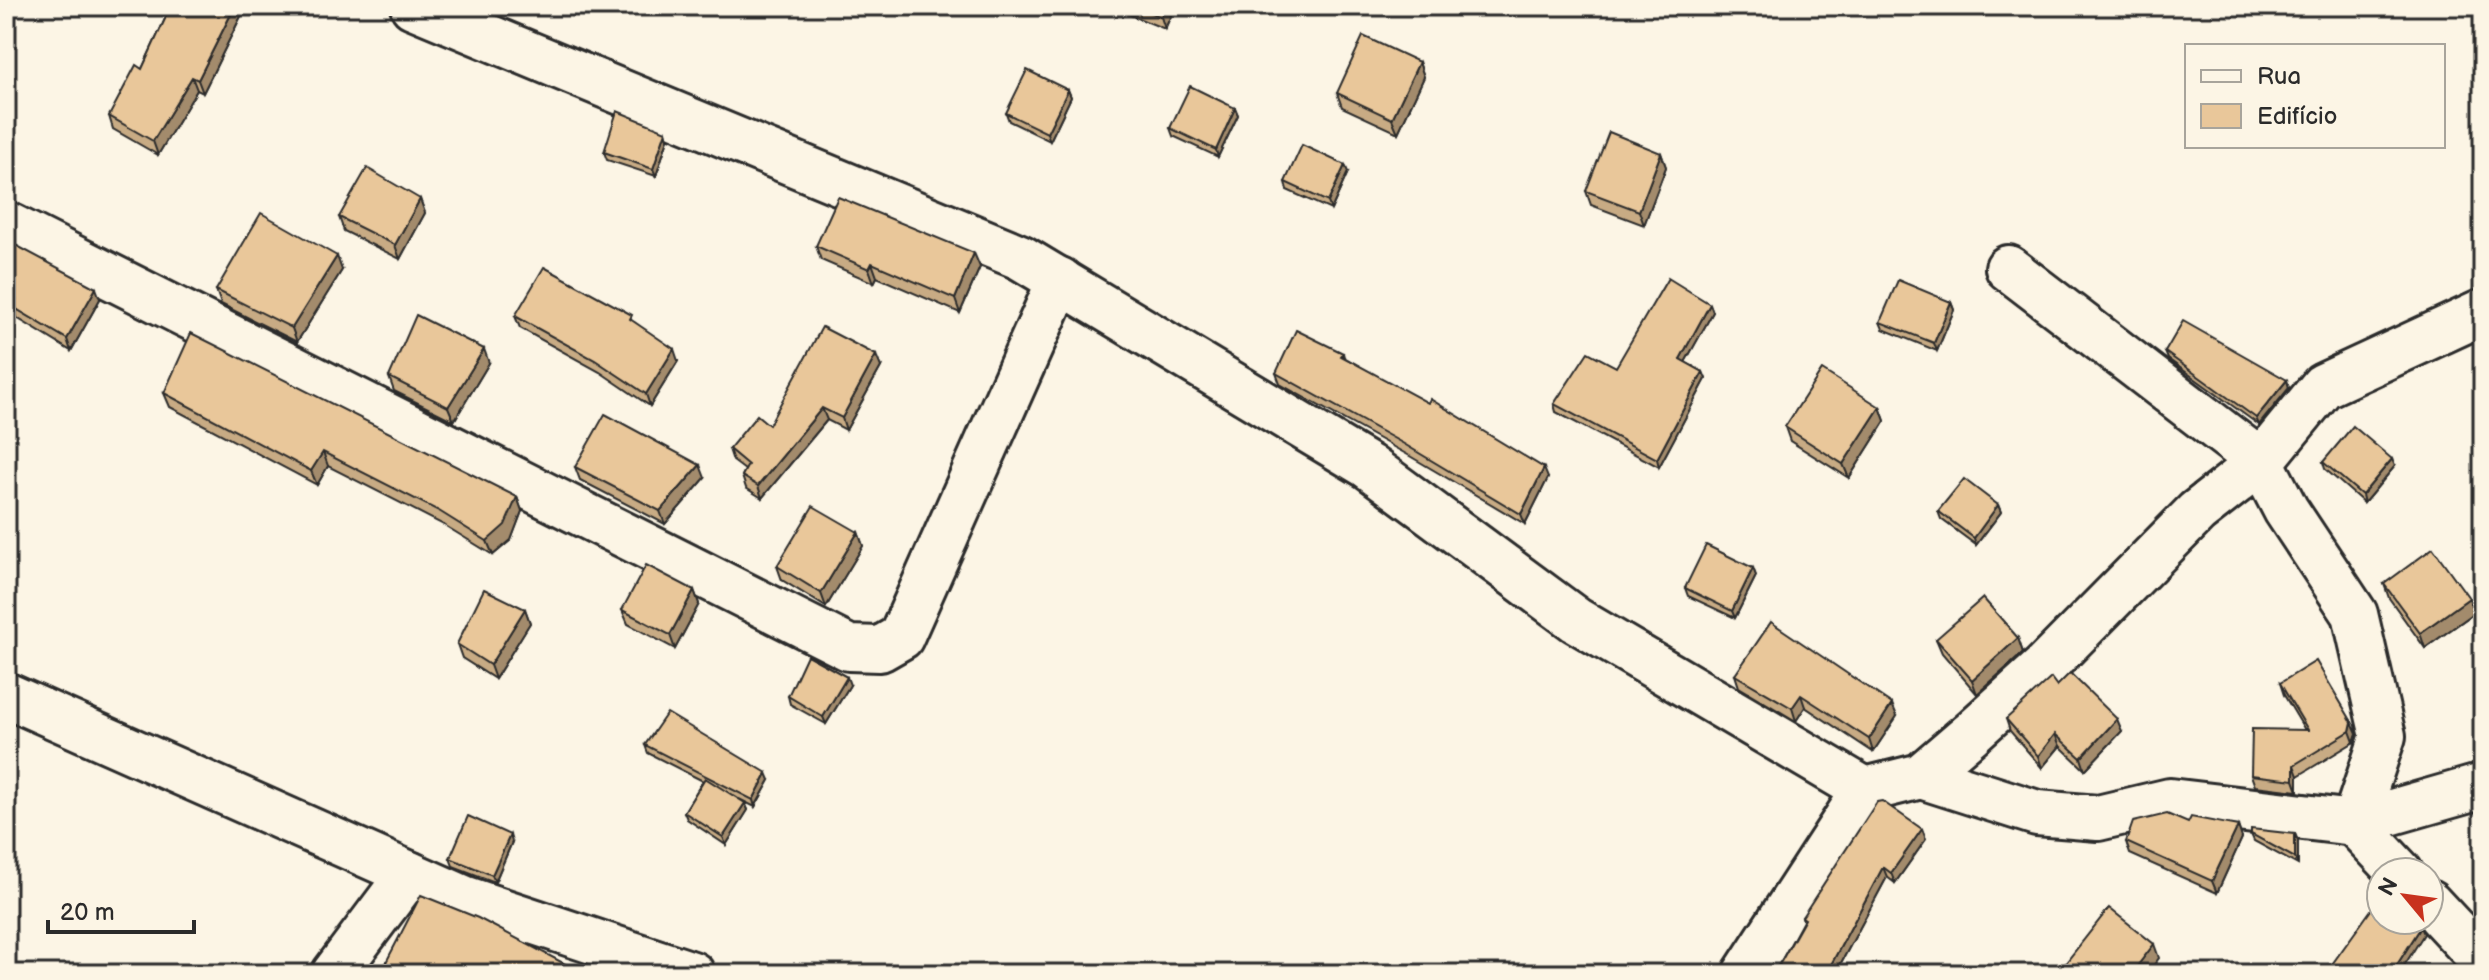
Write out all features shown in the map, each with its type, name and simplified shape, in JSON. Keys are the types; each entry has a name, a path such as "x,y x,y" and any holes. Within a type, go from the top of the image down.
{"street":[{"path":"413,6 1020,257 1368,466 1576,620 1865,790"},
{"path":"6,224 849,648 880,649 901,637 1060,280"},
{"path":"2008,268 2261,462 2286,510 2355,614 2383,736 2354,823"},
{"path":"1745,974 1865,790 1921,776 2044,667 2197,512 2261,462 2323,386 2483,312"},
{"path":"6,695 466,899 692,974"},
{"path":"1921,776 2037,813 2098,818 2170,801 2354,823 2483,786"},
{"path":"2354,823 2385,856"},
{"path":"334,974 409,874"},
{"path":"2445,920 2483,961"}],"building":[{"path":"171,6 235,6 198,80 192,77 153,141 109,116 136,65 142,69"},
{"path":"1134,6 1165,6 1161,17"},
{"path":"1363,36 1419,62 1392,119 1337,93"},
{"path":"1027,70 1068,90 1047,133 1006,113"},
{"path":"1190,86 1235,108 1216,150 1170,128"},
{"path":"617,111 666,131 653,169 604,152"},
{"path":"1609,132 1661,153 1639,211 1586,191"},
{"path":"1302,145 1345,165 1328,202 1285,182"},
{"path":"367,168 420,199 395,245 339,217"},
{"path":"838,197 974,253 955,299 872,263 869,269 816,246"},
{"path":"261,213 337,256 292,328 216,290"},
{"path":"6,240 96,288 67,339 13,307 16,300 6,295"},
{"path":"544,267 632,315 630,319 674,349 646,394 595,360 515,316"},
{"path":"1668,278 1710,304 1680,359 1703,372 1657,459 1554,404 1588,352 1616,367"},
{"path":"1898,280 1951,302 1934,343 1880,322"},
{"path":"416,315 484,349 448,407 389,377"},
{"path":"2183,321 2287,380 2256,418 2165,352"},
{"path":"822,327 876,355 842,418 822,408 758,486 742,476 748,465 729,449 757,415 769,425"},
{"path":"1296,330 1343,353 1341,356 1428,403 1430,399 1544,468 1521,514 1276,373"},
{"path":"191,333 517,497 505,525 487,541 439,511 323,452 311,471 164,393"},
{"path":"1822,370 1880,407 1843,464 1785,427"},
{"path":"605,414 700,465 660,511 575,467"},
{"path":"2353,426 2392,459 2362,495 2323,462"},
{"path":"1964,479 1998,505 1974,538 1938,511"},
{"path":"813,506 858,532 821,593 777,566"},
{"path":"1706,545 1753,568 1732,611 1685,588"},
{"path":"2433,548 2469,598 2420,633 2384,584"},
{"path":"646,565 694,590 670,635 622,610"},
{"path":"484,589 525,609 490,665 457,644"},
{"path":"1983,598 2018,638 1972,680 1936,639"},
{"path":"1771,622 1892,704 1869,739 1801,695 1792,708 1735,675"},
{"path":"807,655 847,677 823,717 788,696"},
{"path":"2316,661 2352,722 2350,731 2294,765 2294,780 2251,775 2252,729 2308,730 2280,683"},
{"path":"2070,673 2117,719 2081,758 2055,734 2038,756 2006,719 2051,678 2057,686"},
{"path":"667,713 767,773 753,800 645,745"},
{"path":"705,778 745,803 723,837 684,812"},
{"path":"1882,801 1922,829 1891,873 1883,867 1826,974 1774,974 1805,919 1802,917 1877,802"},
{"path":"2167,814 2188,823 2191,817 2238,826 2212,881 2126,842 2133,822"},
{"path":"468,816 510,835 492,875 450,858"},
{"path":"2251,829 2295,834 2295,858 2251,834"},
{"path":"421,895 478,918 584,974 390,974 382,970"},
{"path":"2109,908 2154,944 2131,974 2057,974"},
{"path":"2365,918 2365,936 2415,936 2391,974 2325,974"}]}
